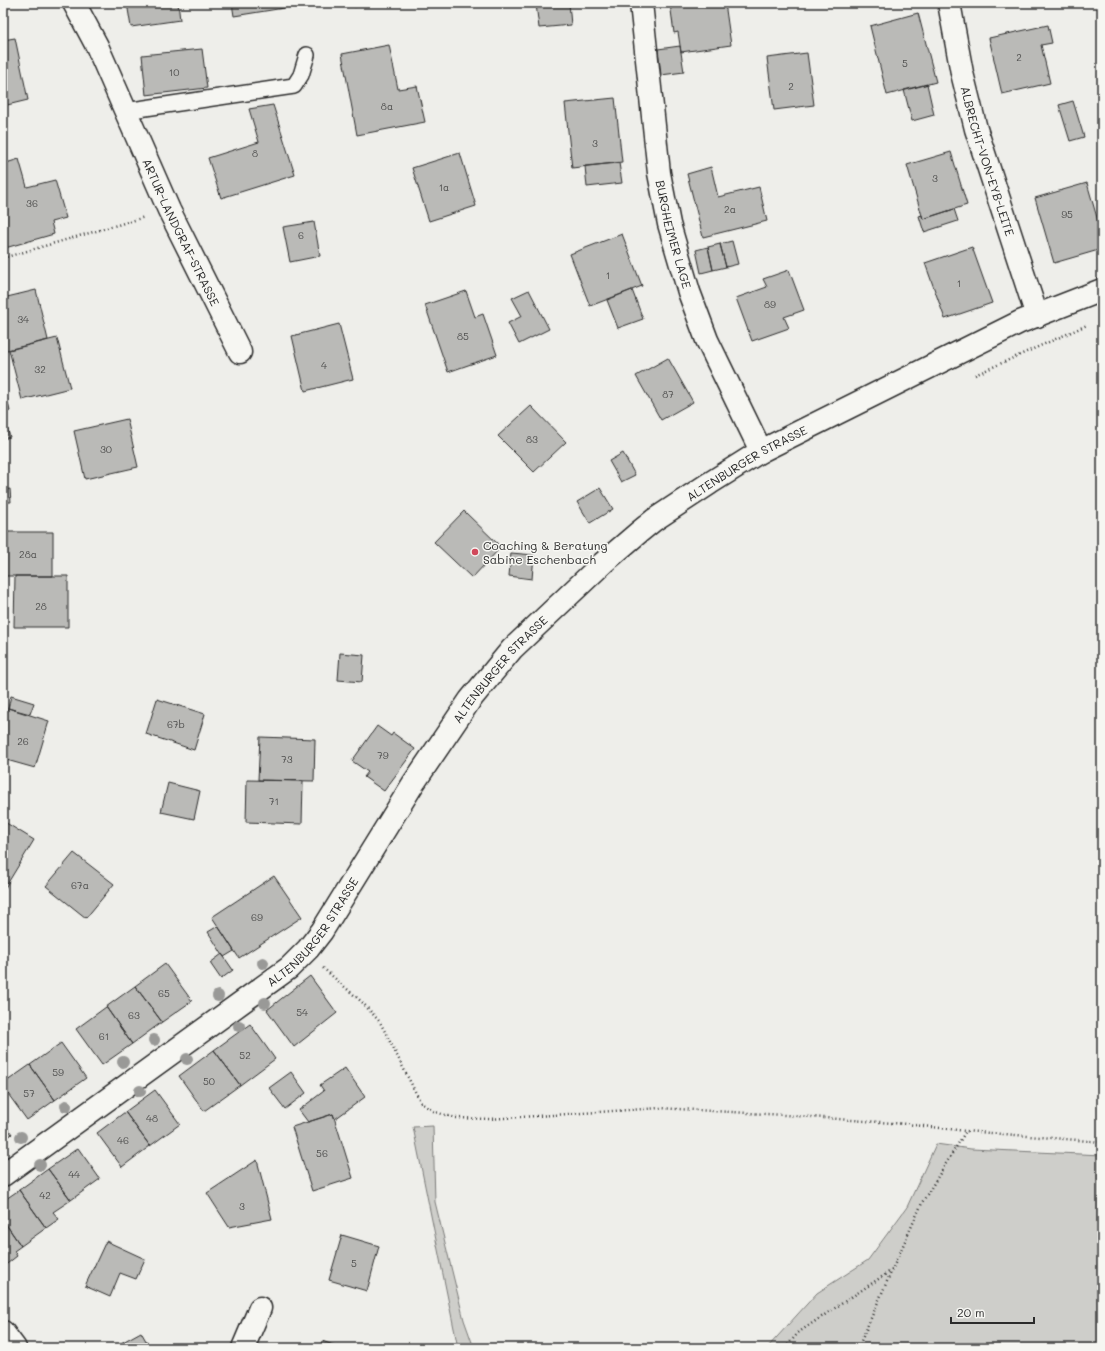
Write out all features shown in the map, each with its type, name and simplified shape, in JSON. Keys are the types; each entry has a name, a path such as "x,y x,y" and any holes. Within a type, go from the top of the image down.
{"street":[{"name":"ARTUR-LANDGRAF-STRASSE","path":"74,3 97,46 169,210 240,352"},
{"name":"BURGHEIMER LAGE","path":"641,3 659,173 669,224 689,292 707,340 761,451"},
{"name":"ALBRECHT-VON-EYB-LEITE","path":"949,3 962,73 976,129 1037,316"},
{"name":"ALTENBURGER STRASSE","path":"3,1175 283,972 308,949 322,931 413,784 466,706 512,649 603,563 654,520 761,451 1020,322 1102,290"},
{"path":"243,1348 260,1308"},
{"path":"3,1332 15,1348"}],"lane":[{"path":"125,110 294,86 302,75 307,55"}],"path":[{"path":"3,258 125,224"},
{"path":"308,949 322,967 362,1002 380,1022 421,1103 435,1112 456,1118 490,1119 660,1108 883,1122 966,1131 1102,1142"},
{"path":"858,1348 923,1201 966,1131"},
{"path":"785,1348 799,1332 892,1270"}],"shaded area":[{"path":"433,1126 435,1202 464,1320 474,1348 458,1348 413,1127"},
{"path":"936,1144 971,1149 1102,1155 1102,1348 767,1348 817,1293 868,1260 907,1207"}],"building":[{"path":"127,3 178,3 180,20 131,27"},
{"path":"232,3 283,3 284,8 234,16"},
{"path":"354,3 377,3 354,7"},
{"path":"569,3 571,25 539,28 536,4"},
{"path":"670,3 725,3 731,45 681,52 678,32 674,33"},
{"path":"918,13 936,82 887,95 870,26"},
{"path":"1048,25 1052,43 1041,45 1050,83 1002,94 989,38"},
{"path":"15,38 28,100 3,106 3,40"},
{"path":"389,45 398,89 417,86 425,122 357,135 342,54"},
{"path":"680,46 684,72 661,75 658,49"},
{"path":"202,49 207,88 146,95 142,55"},
{"path":"807,53 814,105 774,110 767,58"},
{"path":"927,84 934,115 912,121 904,90"},
{"path":"615,98 622,162 572,168 565,103"},
{"path":"1073,101 1084,137 1070,141 1059,105"},
{"path":"273,105 295,175 221,198 208,158 259,142 249,109"},
{"path":"951,152 967,205 923,219 907,165"},
{"path":"460,153 476,206 429,221 412,168"},
{"path":"19,159 27,187 55,180 66,218 51,222 54,234 5,248 3,241 3,164"},
{"path":"619,163 622,183 587,187 585,166"},
{"path":"711,167 718,197 759,187 767,221 703,237 687,174"},
{"path":"1087,183 1102,235 1102,249 1054,263 1035,198"},
{"path":"954,209 958,221 924,232 919,216 922,215 923,219"},
{"path":"314,222 320,256 290,262 283,227"},
{"path":"622,234 642,286 590,306 570,254"},
{"path":"732,241 738,264 726,267 720,244"},
{"path":"720,244 726,267 713,270 708,247"},
{"path":"708,247 713,270 701,273 696,250"},
{"path":"972,247 992,303 945,319 925,263"},
{"path":"789,270 804,310 784,317 789,328 752,341 736,298 767,287 763,279"},
{"path":"36,290 48,340 3,351 3,298"},
{"path":"529,290 549,329 519,344 508,323 522,316 512,298"},
{"path":"632,290 643,319 618,328 607,300"},
{"path":"466,291 475,317 483,314 497,355 448,372 425,305"},
{"path":"339,324 353,379 305,391 292,336"},
{"path":"57,338 70,388 22,400 9,350"},
{"path":"668,358 693,402 661,420 636,376"},
{"path":"6,396 10,411 3,413 3,397"},
{"path":"531,406 566,442 534,472 498,436"},
{"path":"127,419 138,467 85,479 74,431"},
{"path":"6,425 10,437 3,439 3,426"},
{"path":"623,453 635,475 621,482 609,461"},
{"path":"600,488 613,509 590,523 577,502"},
{"path":"10,489 11,502 3,502 3,490"},
{"path":"464,511 501,547 472,578 434,542"},
{"path":"4,532 53,532 53,576 3,576"},
{"path":"511,553 534,555 532,579 509,576"},
{"path":"15,576 68,576 68,627 14,627"},
{"path":"340,653 364,655 362,682 338,680"},
{"path":"11,696 34,703 30,714 8,708"},
{"path":"157,699 205,714 194,750 146,734"},
{"path":"8,708 49,721 35,768 3,759 3,723"},
{"path":"377,726 391,736 393,733 415,749 384,791 364,777 368,772 352,761"},
{"path":"260,737 315,739 314,781 258,780"},
{"path":"247,780 303,781 302,824 246,822"},
{"path":"168,783 200,791 194,819 161,812"},
{"path":"3,821 34,840 3,891"},
{"path":"74,853 114,884 86,918 46,886"},
{"path":"274,876 302,917 239,958 212,917"},
{"path":"218,926 234,951 224,957 208,932"},
{"path":"222,954 233,970 221,979 210,963"},
{"path":"165,964 192,1001 162,1022 135,986"},
{"path":"310,976 337,1013 294,1047 267,1010"},
{"path":"135,986 162,1022 132,1044 106,1007"},
{"path":"106,1007 132,1044 102,1065 76,1029"},
{"path":"250,1024 275,1059 240,1085 214,1050"},
{"path":"61,1043 86,1078 55,1100 30,1065"},
{"path":"214,1050 240,1085 204,1111 179,1076"},
{"path":"30,1065 55,1100 27,1120 3,1087 3,1084"},
{"path":"345,1068 365,1097 335,1119 333,1114 308,1122 299,1110 324,1091 320,1085"},
{"path":"291,1072 306,1093 285,1109 269,1088"},
{"path":"155,1090 180,1124 150,1146 125,1112"},
{"path":"125,1112 150,1146 122,1167 97,1133"},
{"path":"333,1114 353,1178 312,1191 292,1127"},
{"path":"3,1122 12,1134 3,1141"},
{"path":"78,1148 100,1179 71,1200 48,1169"},
{"path":"257,1160 272,1219 229,1227 207,1193"},
{"path":"48,1169 71,1200 53,1212 59,1219 46,1228 19,1190"},
{"path":"19,1190 46,1228 21,1246 3,1220 3,1201"},
{"path":"3,1220 21,1246 14,1251 17,1256 3,1267"},
{"path":"342,1235 379,1246 367,1291 329,1280"},
{"path":"106,1241 145,1259 136,1279 120,1273 110,1297 85,1286"},
{"path":"141,1332 150,1348 112,1348 121,1343"},
{"path":"322,1341 342,1348 319,1348"}],"place":[{"name":"Coaching & Beratung Sabine Eschenbach","path":"475,552"}]}
